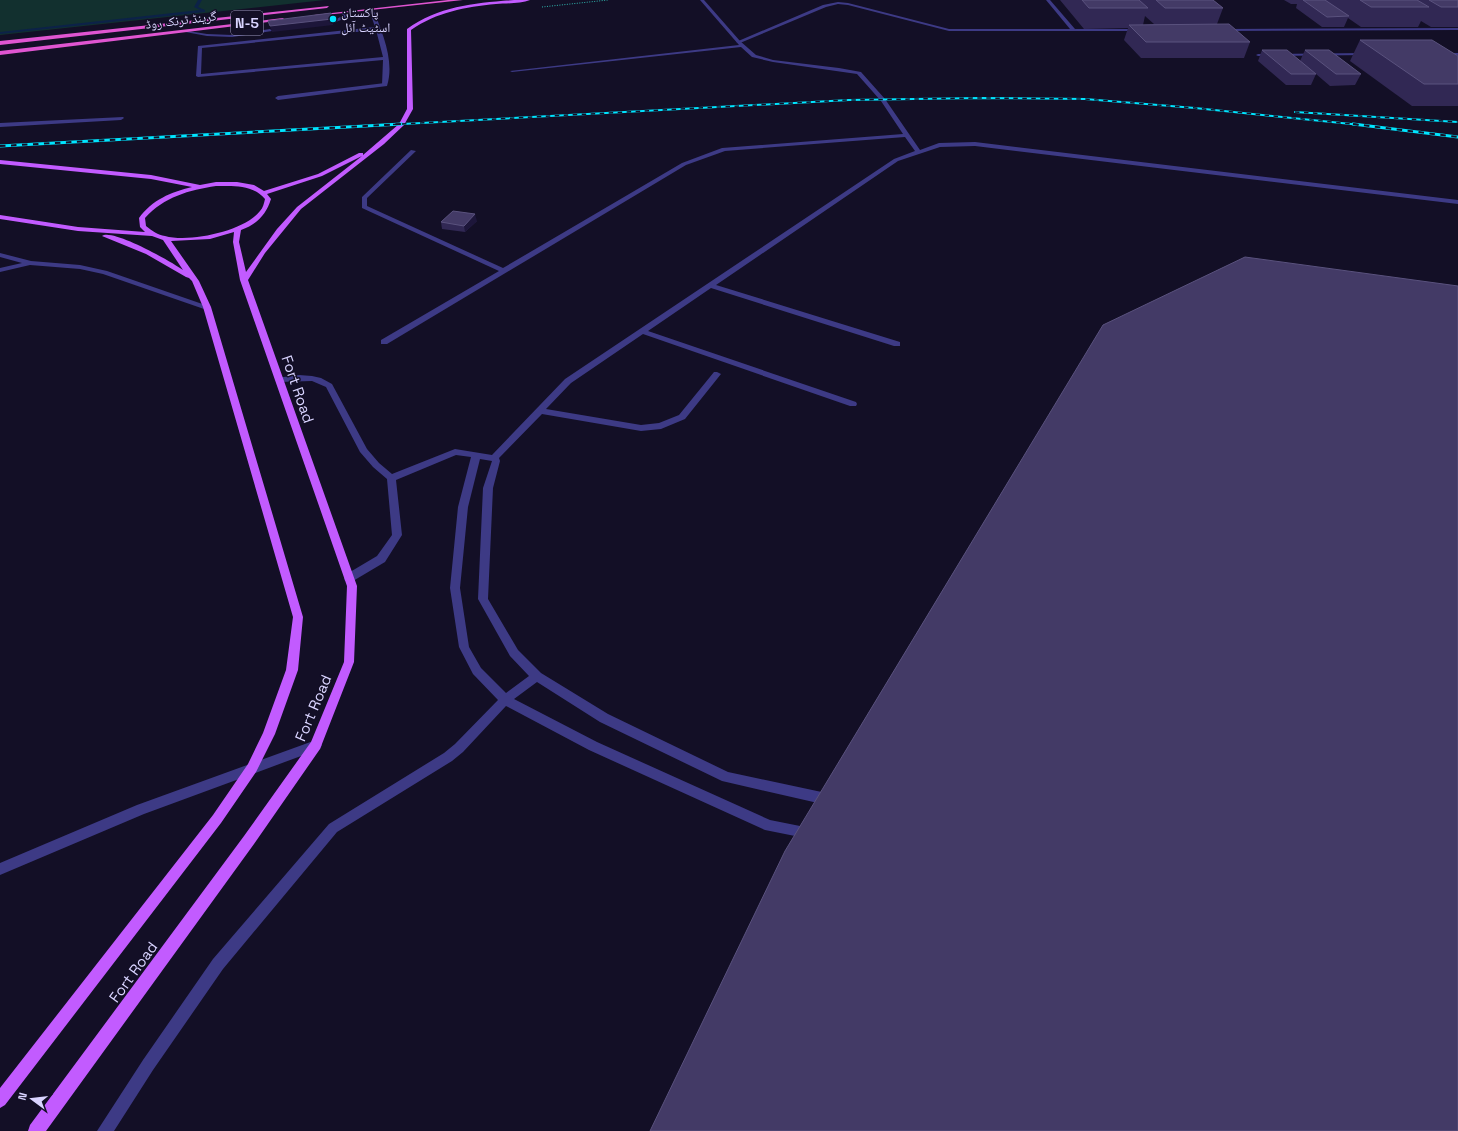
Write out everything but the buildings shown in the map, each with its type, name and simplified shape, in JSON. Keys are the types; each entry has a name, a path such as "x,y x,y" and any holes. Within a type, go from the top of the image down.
{"highway":[{"path":"306,17 460,0"},
{"name":"گرینڈ ٹرنک روڈ","path":"0,43 336,6"},
{"name":"گرینڈ ٹرنک روڈ","path":"0,53 291,18"},
{"path":"91,32 91,42"},
{"path":"0,39 63,35"}],"main road":[{"path":"244,280 262,252 299,208 382,143 401,125 410,109 409,30 420,20 438,13 465,7 528,0"},
{"path":"264,192 320,175 382,143"},
{"path":"0,162 151,176 180,181 200,187"},
{"path":"0,217 78,229 151,234 166,239 183,240 202,238 238,228 262,214 268,206 268,199 264,192 256,188 238,184 216,184 180,192 162,200 149,209 142,218 143,227 151,234"},
{"name":"Fort Road","path":"36,1131 249,840 316,745 349,662 352,586 244,280 236,242 238,228"},
{"path":"78,229 112,238 144,250 171,264 195,281"},
{"name":"Fort Road","path":"0,1100 217,819 252,768 270,734 292,670 298,617 207,306 195,281 166,239"}],"street":[{"path":"702,0 738,42 754,56 773,62 839,69 859,73 883,100 918,151"},
{"path":"1048,0 1074,30"},
{"path":"738,42 825,6 838,3 848,4 949,30 1144,30"},
{"path":"278,98 385,85 386,58 371,9"},
{"path":"335,22 344,17 345,12"},
{"path":"378,28 200,47 198,76 386,58"},
{"path":"1215,30 1458,29"},
{"path":"182,31 207,35 232,36 270,30"},
{"path":"512,71 742,46"},
{"path":"1258,55 1373,54"},
{"path":"1435,54 1458,54"},
{"path":"0,125 121,118"},
{"path":"384,342 684,164 716,151 724,149 907,135"},
{"path":"494,458 568,381 896,160 918,151 939,145 975,144 1458,202"},
{"path":"413,151 364,198 364,207 504,271"},
{"path":"0,255 30,262 74,266 105,272 207,306"},
{"path":"0,270 30,262"},
{"path":"710,285 897,344"},
{"path":"641,331 852,404"},
{"path":"540,411 641,428 662,426 682,417 717,374"},
{"path":"279,380 314,378 329,386 363,450 376,465 391,478 397,535 381,560 349,578"},
{"path":"391,478 455,452 494,458"},
{"path":"476,455 463,507 455,588 464,647 477,670 505,700 593,746 769,826 824,836"},
{"path":"494,458 496,462 488,488 483,599 514,653 537,676 604,718 726,777 842,802"},
{"path":"105,1131 148,1065 218,964 333,828 448,757 459,748 505,700 537,676"},
{"path":"0,869 140,809 316,745"}],"path":[{"path":"539,7 608,0"}],"green space":[{"path":"0,0 325,0 0,35"}],"waterway":[{"path":"0,33 204,11 196,7 200,0"}],"railway":[{"path":"384,125 849,100 979,98 1085,99 1195,108 1361,125"},
{"path":"1295,112 1458,122"},
{"path":"0,146 402,124"},
{"path":"1353,124 1458,137"}],"place":[{"name":"پاکستان اسٹیٹ آئل","path":"333,19"}]}
